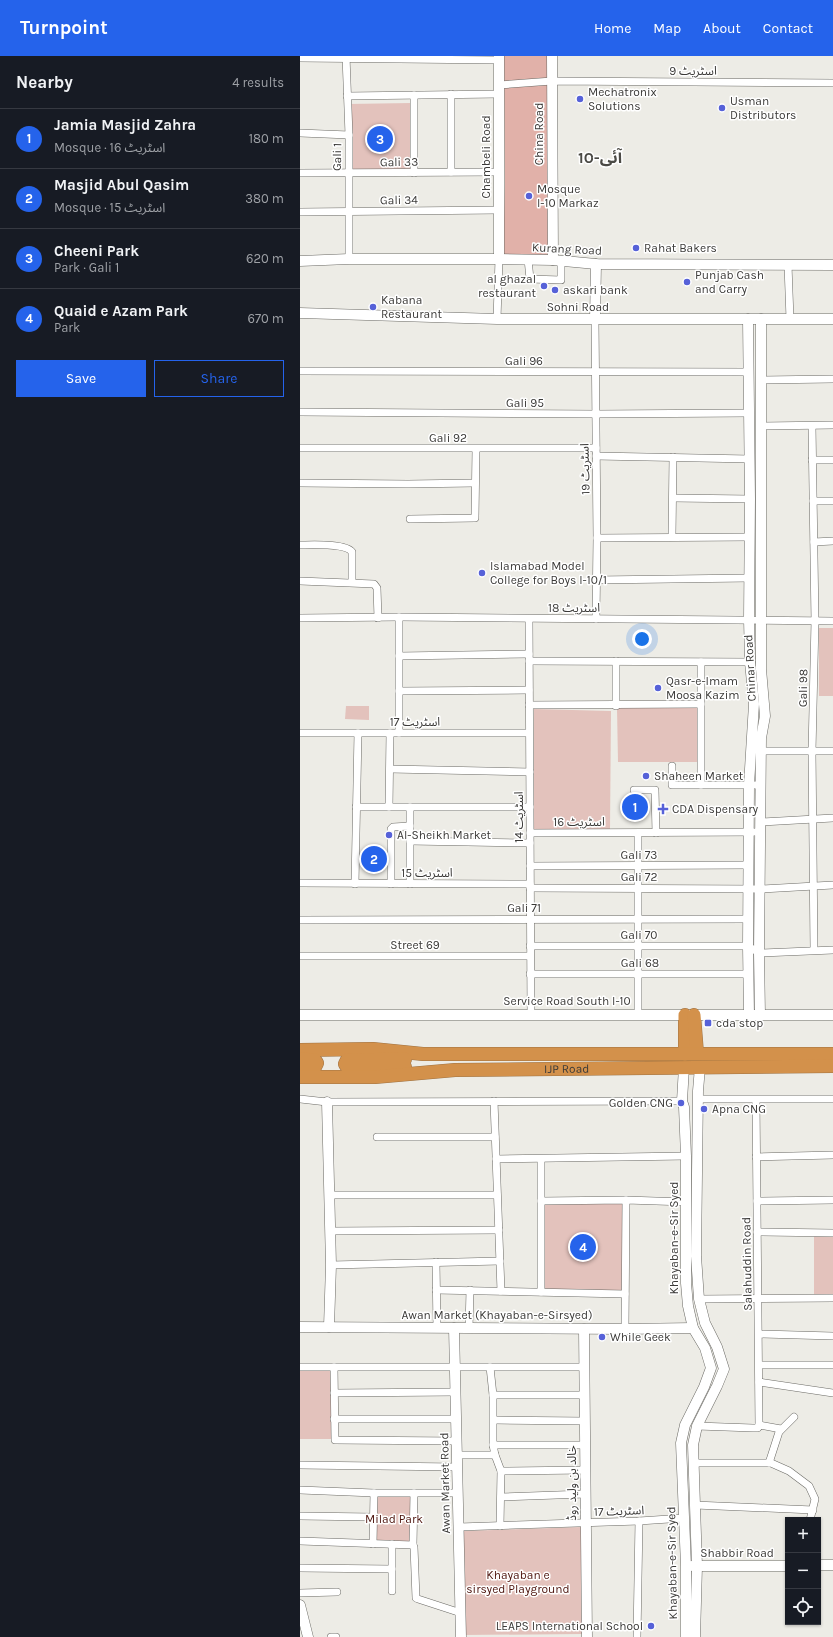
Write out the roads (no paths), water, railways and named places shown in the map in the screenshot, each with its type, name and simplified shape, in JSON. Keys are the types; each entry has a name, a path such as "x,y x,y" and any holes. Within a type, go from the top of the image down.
{"highway":[{"path":"689,1015 691,1053"},
{"name":"IJP Road","path":"300,1050 373,1049 423,1054 833,1054"},
{"path":"420,1072 403,1066 347,1067 345,1062 347,1060 404,1059 423,1054"},
{"path":"300,1060 315,1060 317,1063 315,1067 300,1067"},
{"name":"IJP Road","path":"300,1076 375,1077 455,1070 833,1066"}],"street":[{"name":"China Road","path":"552,56 557,261"},
{"name":"Gali 1","path":"346,57 349,135 349,259"},
{"path":"300,58 499,58"},
{"name":"Chambeli Road","path":"499,58 499,259"},
{"name":"اسٹریٹ 9","path":"347,96 451,94 552,81 833,83"},
{"path":"451,94 451,172"},
{"path":"414,95 414,173"},
{"path":"300,133 349,135"},
{"name":"Gali 33","path":"300,173 499,172"},
{"name":"Gali 34","path":"300,212 498,210"},
{"name":"Kurang Road","path":"300,261 349,259 528,259 596,264 833,266"},
{"path":"497,319 499,259"},
{"path":"528,259 530,278 561,280 557,261"},
{"path":"595,320 596,264"},
{"path":"788,265 790,318"},
{"name":"Sohni Road","path":"300,313 497,319 833,319"},
{"name":"Chinar Road","path":"760,1015 760,785 762,751 761,738 765,716 761,669 761,318"},
{"name":"Chinar Road","path":"748,319 750,459 749,619 750,662 754,704 749,785 749,1015"},
{"name":"اسٹریٹ 19","path":"595,320 597,538 596,619"},
{"name":"Gali 96","path":"300,371 748,372"},
{"path":"760,380 833,379"},
{"name":"Gali 95","path":"300,412 596,414 749,413"},
{"path":"762,426 833,425"},
{"name":"Gali 98","path":"812,426 815,621 812,751 814,950"},
{"name":"Gali 92","path":"300,448 596,448"},
{"path":"410,519 475,518 476,449"},
{"path":"596,456 750,459"},
{"path":"672,537 673,457"},
{"path":"812,460 833,460"},
{"path":"300,483 475,483"},
{"path":"672,498 750,499"},
{"path":"813,501 833,501"},
{"path":"597,538 750,537"},
{"path":"814,542 833,541"},
{"path":"300,545 341,546 350,549 352,552 352,582"},
{"path":"596,580 749,578"},
{"path":"300,581 352,582 371,583 376,585 378,618"},
{"path":"399,617 399,733"},
{"name":"اسٹریٹ 18","path":"300,618 399,617 529,619 749,619 833,621"},
{"name":"اسٹریٹ 14","path":"529,619 531,1014"},
{"path":"399,656 616,661 750,662"},
{"path":"616,661 616,706"},
{"path":"701,662 701,785"},
{"path":"399,691 529,690"},
{"path":"529,705 616,706 701,704"},
{"name":"اسٹریٹ 17","path":"300,733 529,733"},
{"path":"355,884 358,733"},
{"path":"389,807 390,733"},
{"path":"762,751 833,751"},
{"path":"672,766 672,785 760,785"},
{"path":"390,769 530,772"},
{"path":"634,790 655,790 656,833"},
{"path":"356,807 530,807"},
{"path":"410,807 410,884"},
{"name":"اسٹریٹ 16","path":"530,833 749,832 760,827 813,819 833,818"},
{"path":"391,884 391,829 393,827 410,826"},
{"path":"638,833 638,1014"},
{"path":"410,841 530,843"},
{"name":"Gali 73","path":"530,866 748,865"},
{"name":"اسٹریٹ 15","path":"300,883 530,886"},
{"name":"Gali 72","path":"530,886 760,889 833,885"},
{"name":"Gali 71","path":"300,920 748,919"},
{"name":"Gali 70","path":"530,946 748,946"},
{"path":"748,946 759,953 833,950"},
{"name":"Street 69","path":"300,956 530,956"},
{"name":"Gali 68","path":"530,974 749,974"},
{"name":"Service Road South I-10","path":"300,1015 833,1015"},
{"name":"Khayaban-e-Sir Syed","path":"684,1067 683,1100 686,1156 686,1283 688,1306 693,1328 705,1348 711,1368 704,1387 682,1434 686,1566 686,1637"},
{"name":"Khayaban-e-Sir Syed","path":"695,1637 697,1566 693,1445 697,1426 724,1369 717,1346 705,1323 699,1299 696,1256 698,1099 700,1067"},
{"path":"300,1099 327,1102 833,1099"},
{"path":"683,1100 698,1099"},
{"name":"Salahuddin Road","path":"756,1100 759,1334 758,1426"},
{"path":"494,1101 501,1291"},
{"path":"327,1102 331,1265 329,1327"},
{"path":"378,1137 495,1137"},
{"path":"756,1157 833,1155"},
{"path":"496,1159 686,1156"},
{"path":"541,1159 541,1292"},
{"path":"329,1195 497,1195"},
{"path":"541,1202 626,1200 686,1202"},
{"path":"625,1329 626,1200"},
{"path":"757,1201 833,1200"},
{"path":"330,1231 499,1230"},
{"path":"757,1232 833,1232"},
{"path":"331,1265 500,1261"},
{"path":"436,1262 437,1328"},
{"path":"436,1290 625,1294"},
{"path":"469,1328 470,1290"},
{"path":"699,1299 833,1298"},
{"name":"Awan Market (Khayaban-e-Sirsyed)","path":"300,1327 584,1329 693,1328"},
{"name":"Awan Market Road","path":"454,1328 461,1637"},
{"name":"خالد بن ولید روڈ","path":"584,1329 587,1637"},
{"path":"759,1334 833,1336"},
{"path":"759,1365 833,1365"},
{"path":"300,1367 584,1367"},
{"path":"490,1367 494,1420 493,1445 500,1471 500,1526"},
{"path":"334,1368 335,1440 457,1441"},
{"path":"759,1382 833,1393"},
{"path":"334,1393 456,1392"},
{"path":"493,1395 584,1395"},
{"path":"769,1463 781,1429 794,1417"},
{"path":"334,1419 456,1419"},
{"path":"494,1420 585,1420"},
{"path":"697,1426 758,1426 781,1429"},
{"path":"493,1445 585,1445"},
{"path":"457,1455 495,1455"},
{"path":"693,1463 769,1463 789,1471 809,1486 816,1499 811,1517"},
{"path":"300,1465 457,1467"},
{"path":"500,1471 585,1470"},
{"path":"300,1490 374,1493 458,1493"},
{"path":"373,1544 374,1493"},
{"path":"414,1493 413,1545 416,1598 461,1613"},
{"path":"501,1497 585,1494"},
{"path":"695,1505 813,1510"},
{"path":"300,1516 373,1517"},
{"name":"اسٹریٹ 17","path":"459,1527 639,1522 684,1518"},
{"path":"637,1637 639,1522"},
{"path":"300,1542 413,1545"},
{"path":"392,1544 392,1591"},
{"path":"821,1565 833,1565"},
{"name":"Shabbir Road","path":"686,1566 785,1566"},
{"path":"300,1568 392,1569"},
{"path":"300,1593 337,1592"},
{"path":"300,1605 302,1624 308,1637"},
{"path":"331,1637 336,1637"}],"place":[{"name":"Mechatronix Solutions","path":"580,99"},
{"name":"Usman Distributors","path":"722,108"},
{"name":"Cheeni Park","path":"380,139"},
{"name":"Mosque I-10 Markaz","path":"529,196"},
{"name":"Rahat Bakers","path":"636,248"},
{"name":"Punjab Cash and Carry","path":"687,282"},
{"name":"al ghazal restaurant","path":"544,286"},
{"name":"askari bank","path":"555,290"},
{"name":"Kabana Restaurant","path":"373,307"},
{"name":"Islamabad Model College for Boys I-10/1","path":"482,573"},
{"name":"Qasr-e-Imam Moosa Kazim","path":"658,688"},
{"name":"Shaheen Market","path":"646,776"},
{"name":"Jamia Masjid Zahra","path":"635,807"},
{"name":"CDA Dispensary","path":"663,809"},
{"name":"Al-Sheikh Market","path":"389,835"},
{"name":"Masjid Abul Qasim","path":"374,859"},
{"name":"cda stop","path":"708,1023"},
{"name":"Golden CNG","path":"681,1103"},
{"name":"Apna CNG","path":"704,1109"},
{"name":"Quaid e Azam Park","path":"583,1247"},
{"name":"While Geek","path":"602,1337"},
{"name":"LEAPS International School","path":"651,1626"}],"district":[{"name":"آئی-10","path":"600,157"}],"park label":[{"name":"Milad Park","path":"394,1519"},
{"name":"Khayaban e sirsyed Playground","path":"518,1582"}]}
